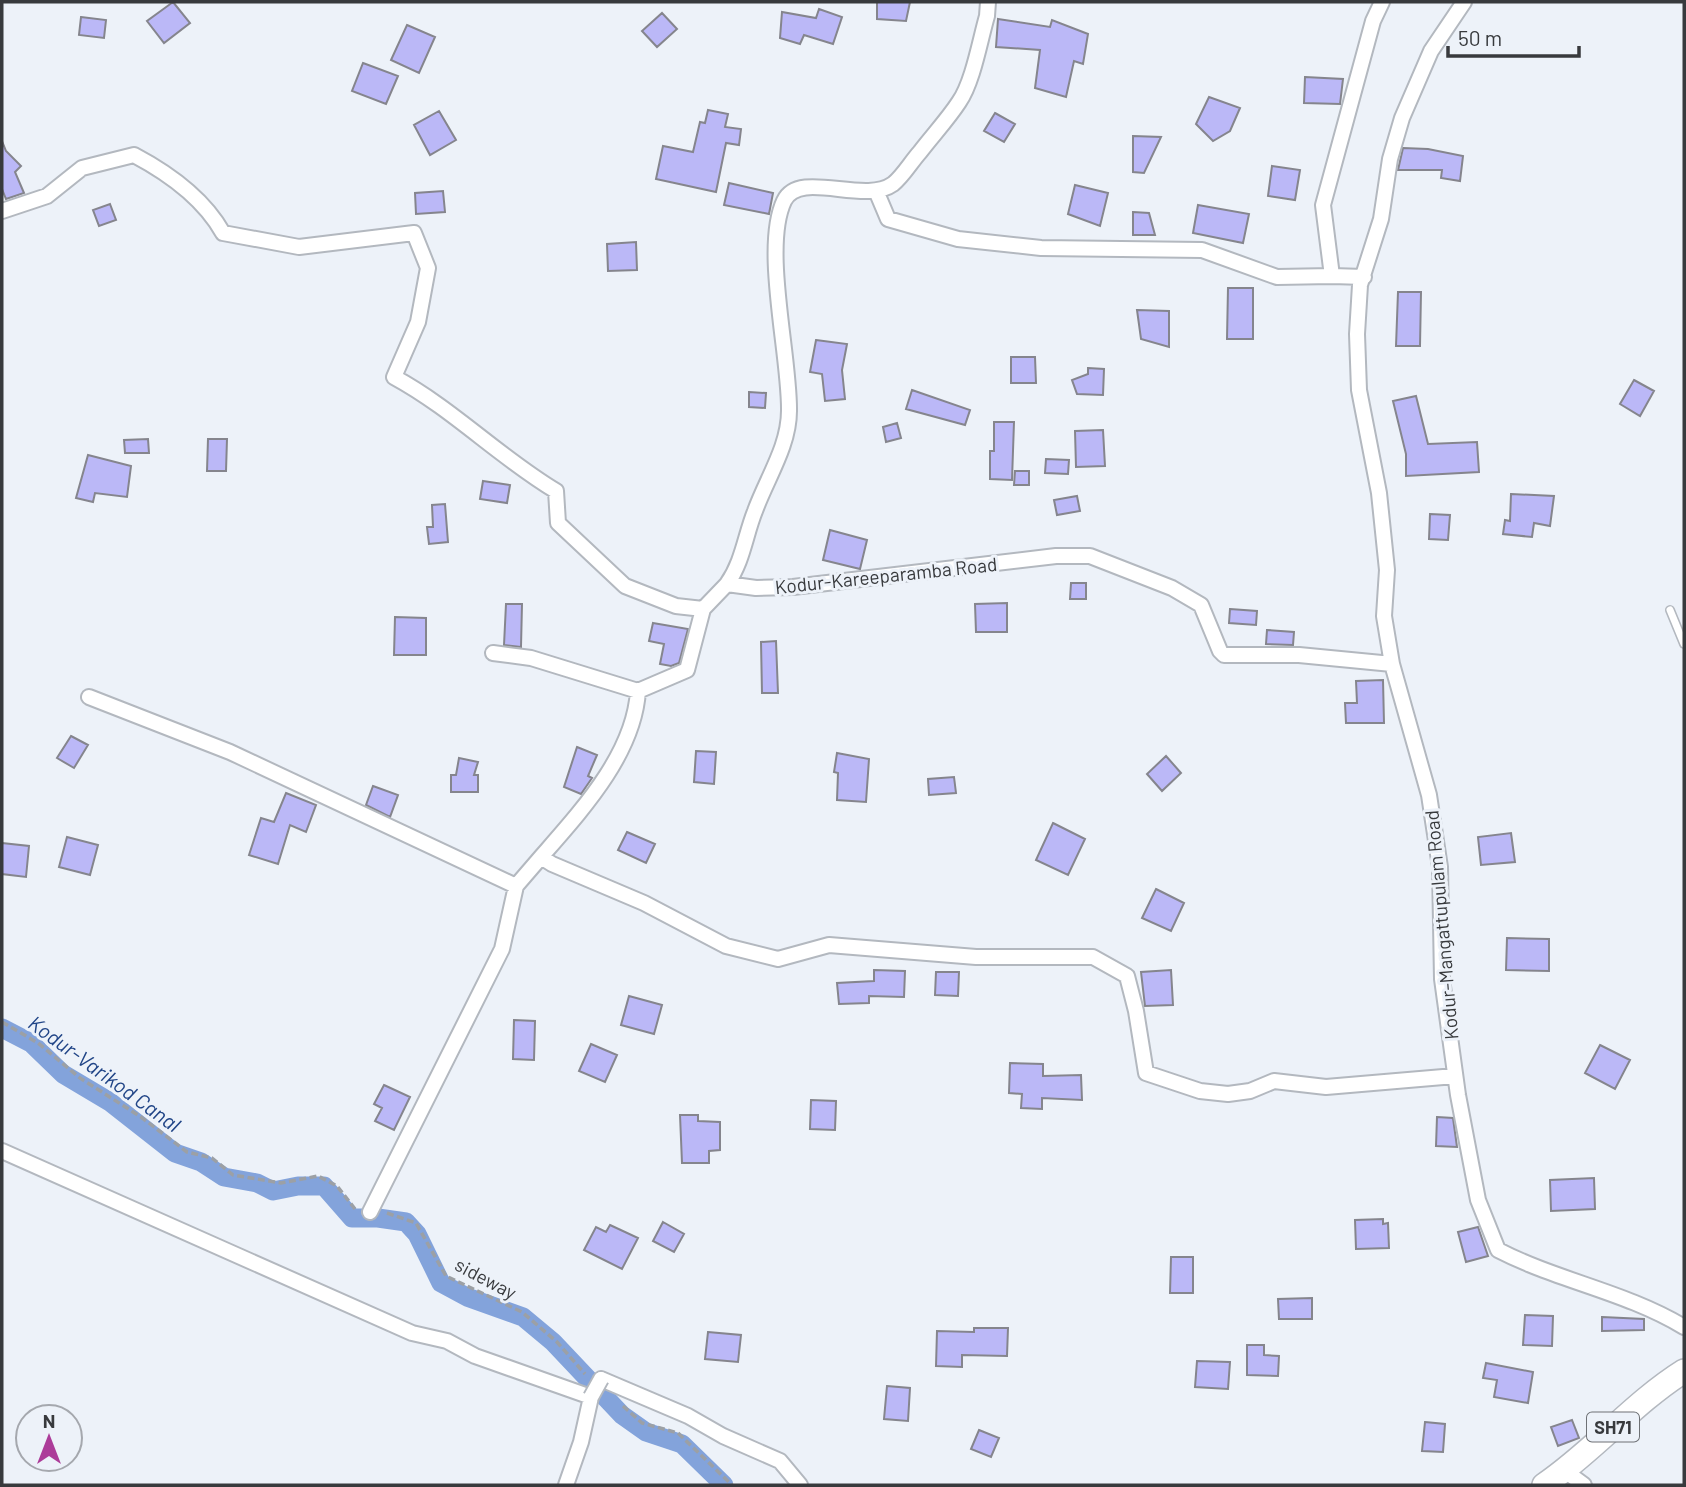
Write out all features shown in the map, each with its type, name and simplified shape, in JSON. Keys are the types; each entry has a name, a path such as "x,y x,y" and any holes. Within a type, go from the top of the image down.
{"main road":[{"name":"SH71","path":"1544,1485 1565,1471 1651,1392 1684,1371"}],"street":[{"path":"494,653 531,658 638,691 687,670 703,610 738,569 755,510 788,432 789,394 776,273 778,219 783,202 788,194 802,187 877,193 894,183 961,100 987,16 988,2"},
{"path":"1332,276 1323,205 1373,22 1382,2"},
{"name":"Kodur-Mangattupulam Road","path":"1464,2 1431,51 1402,118 1390,159 1381,219 1360,285 1357,334 1359,390 1379,493 1387,570 1384,617 1392,664 1429,796 1440,867 1442,979 1455,1076 1478,1200 1498,1250 1523,1263 1625,1299 1684,1327"},
{"path":"2,211 47,196 82,168 134,155 164,171 213,216 223,233 299,247 414,233 428,268 418,322 394,377 431,397 530,475 556,491 558,523 625,586 676,606 703,610"},
{"path":"877,193 888,219 958,239 1041,248 1202,250 1277,277 1364,277"},
{"name":"Kodur-Kareeparamba Road","path":"727,584 756,588 793,587 1042,557 1090,556 1172,588 1200,605 1220,651 1224,654 1299,655 1392,664"},
{"path":"370,1212 502,949 516,886 575,818 621,750 637,713 638,691"},
{"path":"89,697 230,752 516,886"},
{"path":"541,857 644,903 726,946 778,959 829,945 976,957 1093,957 1127,976 1136,1011 1146,1073 1200,1091 1228,1094 1250,1091 1275,1081 1326,1087 1455,1076"},
{"path":"2,1151 353,1308 589,1403"},
{"path":"566,1485 582,1442 595,1379 688,1416 723,1436 780,1461 800,1485"},
{"path":"1565,1471 1584,1485"}],"lane":[{"path":"1670,610 1684,644"}],"path":[{"name":"sideway","path":"2,1022 38,1044 80,1078 141,1117 187,1152 212,1158 233,1175 281,1183 318,1176 337,1186 352,1208 394,1214 416,1223 426,1245 446,1276 522,1312 595,1379"},
{"path":"622,1405 642,1423 678,1433 732,1485"}],"building":[{"path":"173,2 190,23 164,43 147,21"},
{"path":"877,2 910,2 906,21 877,19"},
{"path":"819,9 842,17 833,44 804,35 800,44 780,38 782,12 816,18"},
{"path":"662,13 677,29 657,47 642,31"},
{"path":"81,17 106,20 104,38 79,35"},
{"path":"998,19 1050,27 1052,20 1088,34 1083,64 1074,61 1066,97 1035,88 1040,50 996,47"},
{"path":"407,25 435,37 419,73 391,60"},
{"path":"363,63 398,76 386,104 352,91"},
{"path":"1305,77 1343,79 1340,104 1304,103"},
{"path":"1209,97 1240,108 1230,131 1213,141 1196,124"},
{"path":"708,110 728,114 725,127 741,129 739,145 726,143 716,192 656,179 663,146 693,152 700,122 705,123"},
{"path":"439,111 456,140 430,155 414,125"},
{"path":"995,113 1015,124 1004,142 984,131"},
{"path":"1133,136 1161,137 1144,173 1133,172"},
{"path":"2,141 6,151 21,166 15,172 24,193 6,199 2,189"},
{"path":"1403,148 1428,149 1463,156 1460,181 1441,178 1442,170 1398,170"},
{"path":"1272,166 1300,170 1295,200 1268,196"},
{"path":"729,183 773,193 769,214 724,205"},
{"path":"1075,185 1108,193 1100,226 1068,214"},
{"path":"443,191 445,212 416,214 415,193"},
{"path":"110,204 116,220 99,226 93,210"},
{"path":"1198,205 1249,214 1243,243 1193,233"},
{"path":"1133,212 1149,213 1155,235 1133,235"},
{"path":"636,242 637,270 608,271 607,244"},
{"path":"1228,288 1253,288 1253,339 1227,339"},
{"path":"1398,292 1421,292 1420,346 1396,346"},
{"path":"1137,310 1169,311 1169,347 1141,339"},
{"path":"816,340 847,344 842,370 845,399 825,401 822,374 810,372"},
{"path":"1011,357 1035,357 1036,383 1011,383"},
{"path":"1088,368 1104,369 1103,395 1077,394 1072,380 1088,374"},
{"path":"1634,380 1654,391 1640,416 1620,404"},
{"path":"912,390 970,410 965,425 906,409"},
{"path":"749,392 766,393 765,408 749,407"},
{"path":"1416,396 1428,444 1477,442 1479,472 1406,476 1406,454 1393,401"},
{"path":"994,422 1014,422 1012,480 990,479"},
{"path":"897,423 901,438 886,442 883,427"},
{"path":"1103,430 1105,466 1076,467 1075,431"},
{"path":"148,439 149,453 125,453 124,440"},
{"path":"208,439 227,439 226,471 207,471"},
{"path":"88,455 131,466 127,497 95,493 93,502 76,498"},
{"path":"1046,459 1069,460 1068,474 1045,473"},
{"path":"1015,471 1029,471 1029,485 1014,485"},
{"path":"483,481 510,485 507,503 480,499"},
{"path":"1511,494 1554,496 1550,526 1534,523 1532,537 1503,534 1505,520 1510,521"},
{"path":"1077,496 1080,511 1057,515 1054,500"},
{"path":"445,504 448,542 429,544 427,527 433,527 432,505"},
{"path":"1430,514 1450,515 1448,540 1429,539"},
{"path":"830,530 867,540 860,569 823,560"},
{"path":"1071,583 1086,583 1086,599 1070,599"},
{"path":"1007,603 1007,632 976,632 975,604"},
{"path":"506,604 522,604 521,647 504,645"},
{"path":"1230,609 1257,611 1256,625 1229,623"},
{"path":"395,617 426,618 426,655 394,655"},
{"path":"653,623 688,629 679,663 671,666 660,664 664,644 649,641"},
{"path":"1267,630 1294,632 1293,645 1266,644"},
{"path":"776,641 778,693 762,693 761,642"},
{"path":"1383,680 1384,723 1346,723 1345,703 1357,703 1356,681"},
{"path":"71,736 88,745 74,768 57,758"},
{"path":"577,747 597,755 588,776 592,778 581,794 564,787"},
{"path":"696,751 716,752 714,784 694,782"},
{"path":"837,753 869,759 866,802 837,800 838,773 834,772"},
{"path":"1166,756 1181,773 1162,791 1147,774"},
{"path":"459,758 478,762 474,775 478,775 478,792 451,792 451,775 456,775"},
{"path":"954,777 956,793 929,795 928,779"},
{"path":"373,786 398,795 390,817 366,805"},
{"path":"286,793 316,805 306,832 290,825 278,864 249,855 261,818 274,822"},
{"path":"1053,823 1085,839 1068,875 1036,860"},
{"path":"627,832 655,844 646,863 618,850"},
{"path":"1511,833 1515,862 1481,865 1478,837"},
{"path":"67,837 98,845 90,875 59,867"},
{"path":"2,843 29,846 26,877 2,874"},
{"path":"1156,889 1184,903 1171,931 1142,918"},
{"path":"1507,938 1549,939 1549,971 1506,970"},
{"path":"874,970 905,971 904,997 869,996 869,1003 839,1004 837,983 874,981"},
{"path":"1171,970 1173,1005 1145,1006 1141,972"},
{"path":"936,972 959,972 958,996 935,995"},
{"path":"629,996 662,1005 654,1034 621,1025"},
{"path":"514,1020 535,1021 534,1060 513,1059"},
{"path":"591,1044 617,1055 605,1082 579,1071"},
{"path":"1600,1045 1630,1060 1615,1089 1585,1073"},
{"path":"1010,1063 1043,1064 1043,1076 1081,1075 1082,1100 1042,1098 1042,1109 1021,1108 1022,1094 1009,1093"},
{"path":"384,1085 410,1097 394,1130 375,1121 382,1108 374,1104"},
{"path":"811,1100 836,1101 835,1130 810,1129"},
{"path":"680,1115 698,1115 698,1121 720,1122 720,1150 709,1151 709,1163 682,1163"},
{"path":"1437,1117 1453,1118 1457,1147 1436,1146"},
{"path":"1594,1178 1595,1209 1551,1211 1550,1180"},
{"path":"1383,1219 1383,1224 1388,1223 1389,1248 1356,1249 1355,1220"},
{"path":"663,1222 684,1234 674,1252 653,1241"},
{"path":"610,1225 638,1238 622,1269 584,1250 596,1227 606,1232"},
{"path":"1478,1227 1488,1256 1466,1262 1458,1232"},
{"path":"1171,1257 1193,1257 1193,1293 1170,1293"},
{"path":"1312,1298 1312,1319 1279,1319 1278,1299"},
{"path":"1525,1315 1553,1316 1552,1346 1523,1345"},
{"path":"1602,1317 1644,1319 1644,1330 1602,1331"},
{"path":"974,1328 1008,1328 1007,1356 962,1355 962,1367 936,1366 937,1331 974,1332"},
{"path":"708,1332 741,1335 738,1362 705,1359"},
{"path":"1247,1345 1264,1345 1264,1355 1279,1356 1278,1376 1247,1375"},
{"path":"1197,1361 1230,1362 1228,1389 1195,1387"},
{"path":"1486,1363 1533,1372 1528,1403 1494,1397 1497,1380 1483,1378"},
{"path":"887,1386 910,1388 908,1421 884,1419"},
{"path":"1572,1420 1579,1438 1558,1446 1551,1427"},
{"path":"1425,1422 1445,1424 1443,1452 1422,1451"},
{"path":"979,1430 999,1438 991,1457 971,1449"}],"waterway":[{"name":"Kodur-Varikod Canal","path":"2,1028 31,1043 63,1074 110,1102 175,1153 201,1162 224,1177 257,1183 273,1191 298,1186 324,1186 352,1218 406,1222 417,1234 441,1283 467,1297 523,1317 553,1342 622,1415 646,1432 682,1444 724,1485"}]}
